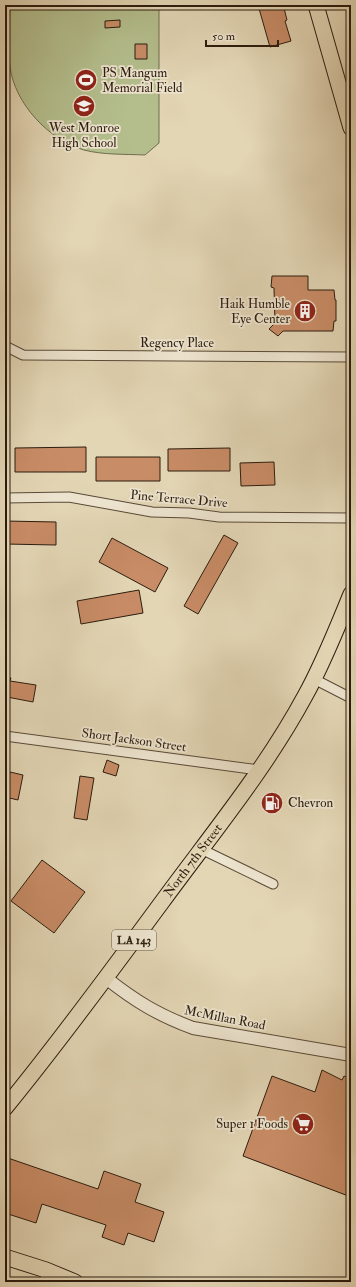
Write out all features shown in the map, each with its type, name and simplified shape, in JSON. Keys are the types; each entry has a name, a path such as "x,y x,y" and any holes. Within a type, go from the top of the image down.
{"main road":[{"path":"316,5 351,128"},
{"name":"North 7th Street","path":"5,1108 33,1074 106,978 259,770 296,713 314,680 351,594"},
{"path":"5,1257 46,1276 75,1282"}],"street":[{"name":"Regency Place","path":"5,346 23,355 351,357"},
{"name":"Pine Terrace Drive","path":"5,498 69,497 152,512 189,513 219,517 351,518"},
{"path":"314,680 351,698"},
{"name":"Short Jackson Street","path":"5,736 259,770"},
{"path":"201,849 273,884"},
{"name":"McMillan Road","path":"106,978 150,1010 173,1021 193,1028 351,1055"}],"green space":[{"name":"PS Mangum Memorial Field","path":"159,5 159,143 145,155 91,152 71,145 58,138 36,119 26,107 13,81 10,67 9,44 10,6"}],"building":[{"path":"258,5 281,5 282,9 284,8 287,20 285,21 291,41 270,47"},
{"path":"120,20 120,27 105,28 105,21"},
{"path":"135,44 147,44 147,59 135,59"},
{"name":"Haik Humble Eye Center","path":"272,276 308,276 308,290 334,290 336,300 336,321 334,321 333,331 283,331 278,336 269,329 275,323 274,288 271,287"},
{"path":"86,447 86,472 15,472 15,448"},
{"path":"230,448 230,471 168,471 168,449"},
{"path":"96,457 160,457 160,481 96,481"},
{"path":"274,462 275,485 241,486 240,463"},
{"path":"5,521 56,522 56,545 5,544"},
{"path":"224,535 238,543 198,614 184,606"},
{"path":"112,538 168,568 155,592 99,562"},
{"path":"139,590 143,613 81,624 77,601"},
{"path":"5,677 11,678 10,681 36,685 33,702 7,697 5,700"},
{"path":"107,760 119,765 116,776 103,772"},
{"path":"10,772 23,775 18,800 5,797"},
{"path":"80,776 94,778 87,820 74,818"},
{"path":"274,792 282,798 271,814 263,808"},
{"path":"42,860 85,892 54,933 11,901"},
{"name":"Super 1 Foods","path":"322,1070 342,1080 344,1076 351,1079 351,1197 243,1156 272,1076 315,1092"},
{"path":"5,1157 98,1189 104,1171 141,1184 135,1202 164,1212 154,1242 128,1233 124,1245 102,1237 106,1225 42,1204 36,1223 5,1213"}],"place":[{"name":"PS Mangum Memorial Field","path":"86,80"},
{"name":"West Monroe High School","path":"84,106"},
{"name":"Haik Humble Eye Center","path":"305,311"},
{"name":"Chevron","path":"272,803"},
{"name":"Super 1 Foods","path":"303,1124"}]}
